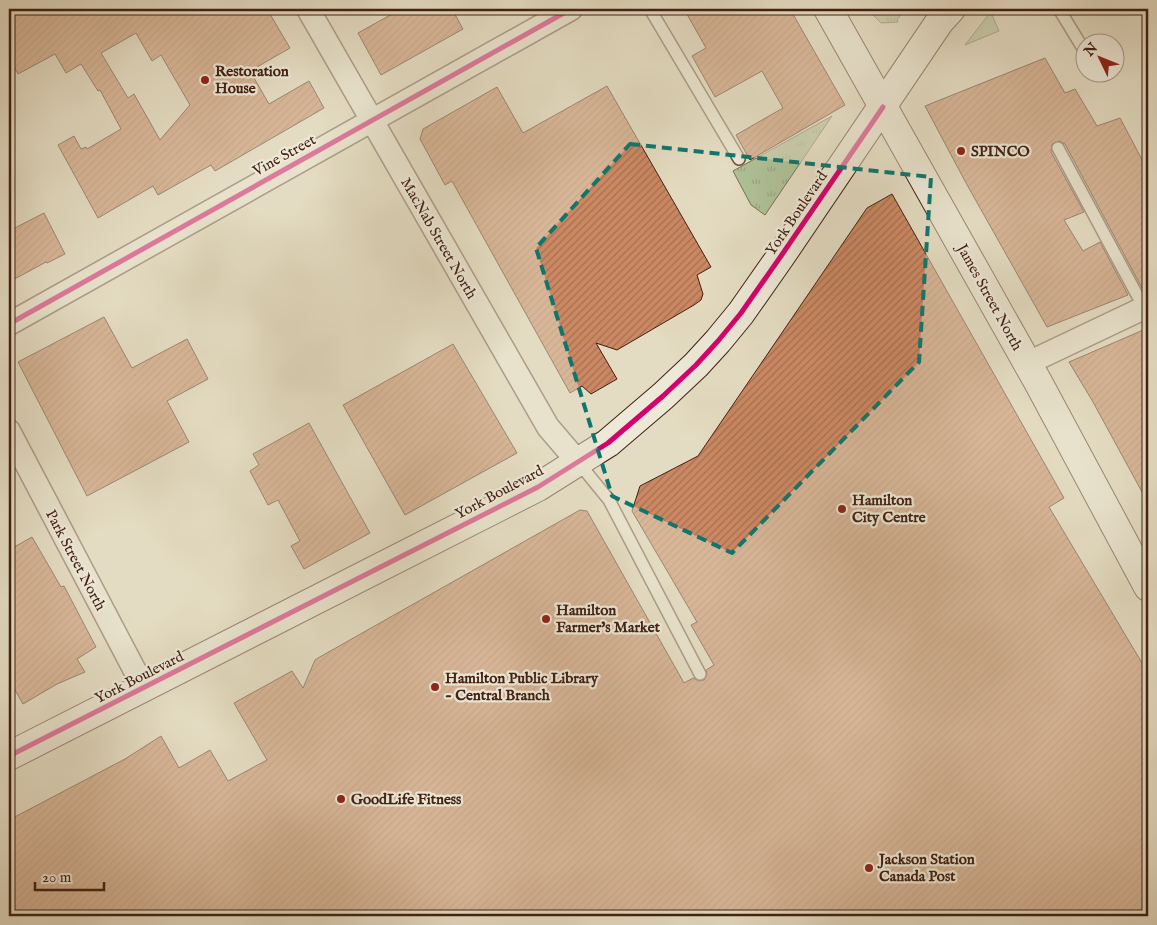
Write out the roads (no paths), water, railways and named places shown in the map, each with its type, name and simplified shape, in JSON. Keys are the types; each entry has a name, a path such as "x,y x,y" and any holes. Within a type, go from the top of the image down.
{"main road":[{"name":"James Street North","path":"828,9 1028,363 1148,587"},
{"name":"York Boulevard","path":"9,756 538,487 608,443 664,396 696,365 741,313 940,21 951,9"}],"street":[{"name":"MacNab Street North","path":"308,9 548,427 578,462"},
{"name":"Vine Street","path":"9,324 571,9"},
{"path":"1028,363 1146,307"},
{"name":"Park Street North","path":"9,431 144,688"}],"lane":[{"path":"650,9 739,159"},
{"path":"1059,9 1074,35"},
{"path":"1058,148 1146,307"},
{"path":"578,462 609,500 700,674"}],"place":[{"name":"Restoration House","path":"205,80"},
{"name":"SPINCO","path":"961,151"},
{"name":"Hamilton City Centre","path":"842,509"},
{"name":"Hamilton Farmer's Market","path":"546,619"},
{"name":"Hamilton Public Library - Central Branch","path":"435,687"},
{"name":"GoodLife Fitness","path":"341,799"},
{"name":"Jackson Station Canada Post","path":"869,868"}]}
